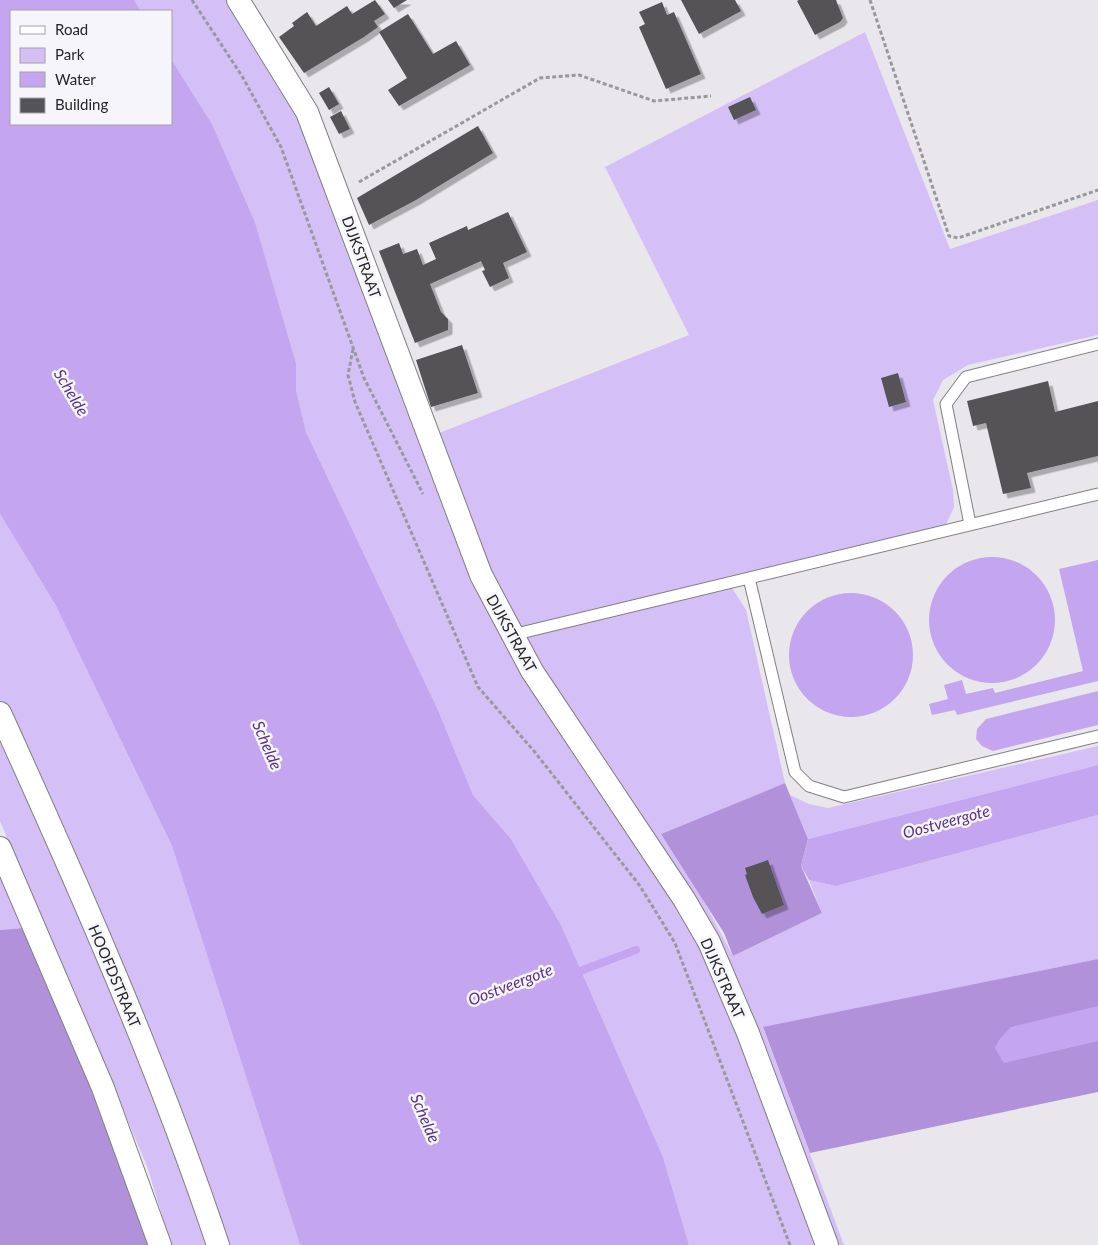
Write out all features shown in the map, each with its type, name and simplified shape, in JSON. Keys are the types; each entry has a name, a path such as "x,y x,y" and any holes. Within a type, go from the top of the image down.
{"street":[{"name":"DIJKSTRAAT","path":"238,0 307,112 481,575 532,671 684,899 709,942 748,1033 827,1245"},
{"name":"HOOFDSTRAAT","path":"0,713 154,1068 186,1150 218,1245"},
{"path":"0,848 104,1088 160,1245"}],"lane":[{"path":"970,524 946,404 966,377 1098,344"},
{"path":"512,635 1098,494"},
{"path":"749,578 795,772 809,786 844,797 1098,736"}],"path":[{"path":"192,0 242,76 281,147 364,378 427,501"},
{"path":"870,0 949,236 958,238 1098,190"},
{"path":"339,194 540,78 578,75 654,101 711,96"},
{"path":"353,349 348,375 355,402 478,687 534,751 640,886 675,943 790,1245"}],"green space":[{"path":"134,0 238,0 307,112 429,437 689,335 605,167 865,32 950,249 1098,200 1098,335 968,365 943,380 933,400 953,490 954,507 943,531 729,583 746,610 785,783 661,834 698,890 733,956 822,913 809,880 836,886 1098,815 1098,959 763,1028 844,1245 689,1245 663,1157 561,925 511,839 473,795 438,710 306,432 296,390 296,363 255,222 212,124 172,61 172,10 140,10"},
{"path":"0,514 55,604 172,846 300,1245 171,1245 147,1166 0,821"},
{"path":"1098,746 1098,765 808,839 790,795 809,804 828,808"},
{"path":"0,848 35,927 0,930"}],"shaded area":[{"path":"785,783 808,839 801,866 822,913 733,956 724,933 661,834"},
{"path":"35,927 160,1245 0,1245 0,930"},
{"path":"1098,959 1098,1092 810,1153 763,1027"}],"water":[{"name":"Schelde","path":"0,0 134,0 140,10 10,10 10,125 172,125 172,61 212,124 255,222 296,363 296,390 306,432 438,710 473,795 511,839 561,925 663,1157 689,1245 300,1245 172,846 55,604 0,514"},
{"path":"992,557 1016,562 1036,576 1050,596 1055,620 1050,644 1036,664 1016,678 992,683 968,678 948,664 934,644 929,620 934,596 948,576 968,562"},
{"path":"1098,560 1098,681 957,715 955,710 932,715 929,704 948,699 944,685 962,680 966,694 993,688 995,693 1083,671 1059,569"},
{"path":"851,593 875,598 886,603 895,611 903,620 908,631 913,655 908,679 903,690 895,699 886,707 875,712 851,717 827,712 816,707 807,699 799,690 794,679 789,655 794,631 799,620 807,611 816,603 827,598"},
{"path":"1098,691 1098,725 993,751 982,746 976,739 977,729 986,719"},
{"path":"1098,765 1098,815 836,886 809,880 801,866 808,839"},
{"path":"1098,1006 1098,1041 1004,1063 995,1048 999,1040 1011,1027"}],"building":[{"path":"375,0 385,14 374,21 378,27 304,73 279,37 294,26 292,23 307,12 316,26 347,6 352,14"},
{"path":"388,0 407,0 394,8"},
{"path":"681,0 735,0 741,11 699,34"},
{"path":"836,0 843,18 840,22 815,35 797,1"},
{"path":"662,2 667,15 674,12 701,74 666,89 639,27 645,24 639,12"},
{"path":"408,14 433,54 456,41 470,65 399,106 388,90 407,78 379,32"},
{"path":"329,87 339,104 329,110 319,93"},
{"path":"750,97 756,110 734,120 728,107"},
{"path":"341,111 350,129 339,134 330,117"},
{"path":"478,126 493,153 416,200 369,225 357,198"},
{"path":"508,212 527,252 503,263 509,278 490,287 482,271 485,270 481,261 430,284 441,312 448,319 448,330 415,343 379,251 399,243 403,254 417,249 423,265 436,259 429,243 467,226 468,230"},
{"path":"462,345 478,393 431,407 416,360"},
{"path":"898,373 906,402 889,407 881,378"},
{"path":"1048,381 1055,412 1098,401 1098,456 1027,473 1031,488 1003,494 986,423 973,426 967,401"},
{"path":"768,860 784,905 762,914 753,897 745,875 747,874 745,868"}],"waterway":[{"name":"Oostveergote","path":"572,974 636,950"}]}
